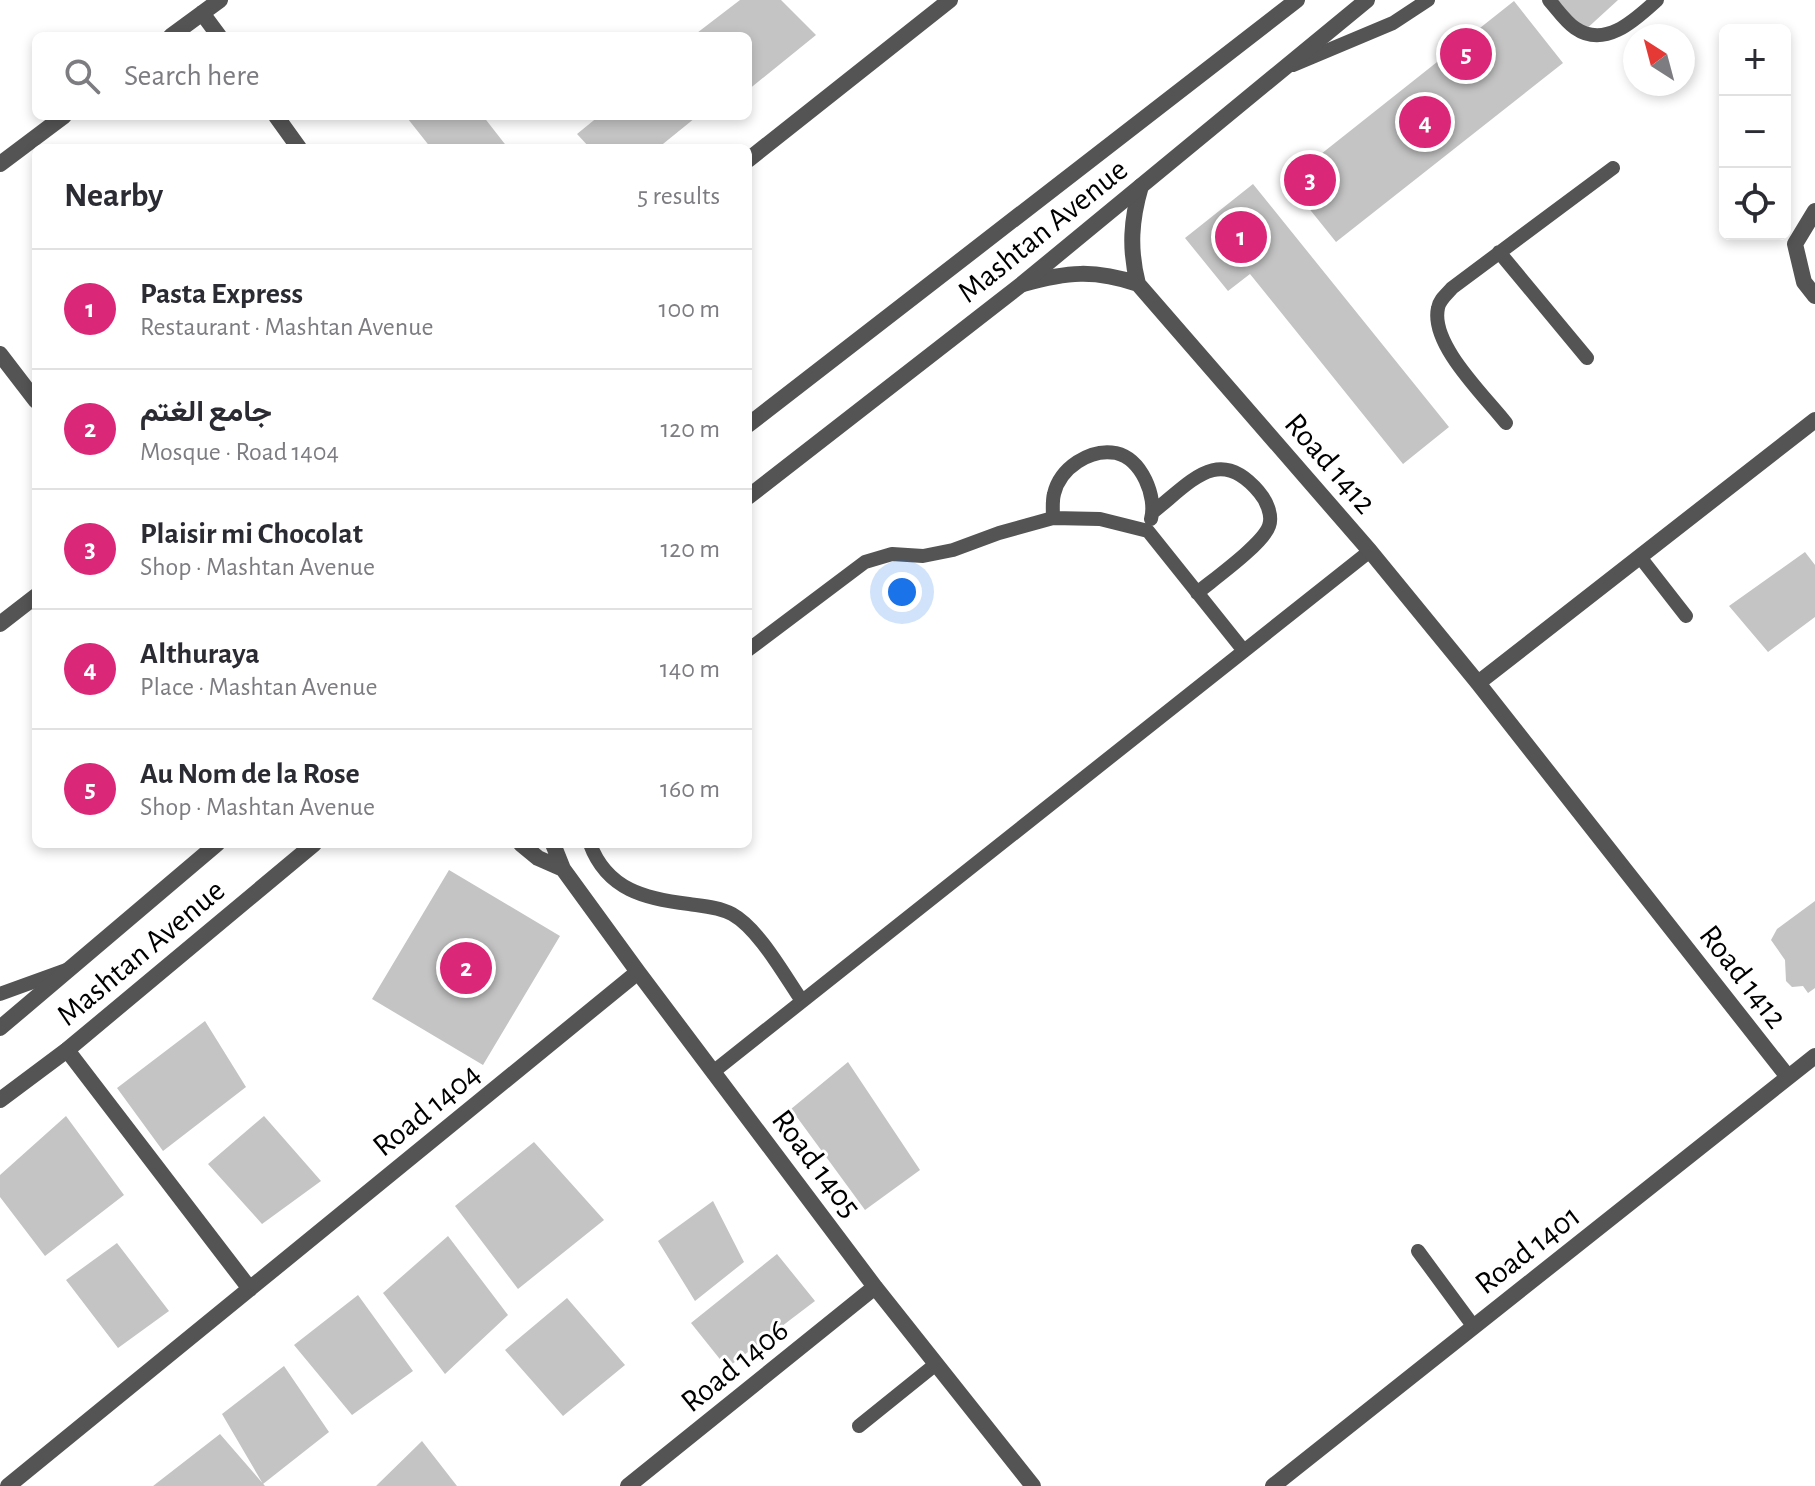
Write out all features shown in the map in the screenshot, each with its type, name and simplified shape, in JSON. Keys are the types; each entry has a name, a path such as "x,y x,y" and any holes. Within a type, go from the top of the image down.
{"street":[{"path":"176,32 220,0"},
{"path":"752,157 950,0"},
{"name":"Mashtan Avenue","path":"752,422 1297,0"},
{"name":"Mashtan Avenue","path":"752,494 1022,284 1367,0"},
{"path":"202,13 216,32"},
{"path":"0,164 59,120"},
{"path":"279,120 296,144"},
{"path":"1022,284 1059,274 1090,272 1138,284 1131,240 1141,186"},
{"path":"1815,211 1795,244 1804,282 1815,296"},
{"name":"Road 1412","path":"1138,284 1370,551 1478,683 1788,1077"},
{"path":"0,354 32,396"},
{"path":"1478,683 1815,420"},
{"path":"0,624 32,599"},
{"name":"Mashtan Avenue","path":"0,1028 212,848"},
{"name":"Mashtan Avenue","path":"0,1100 67,1050 309,848"},
{"name":"Road 1405","path":"526,848 538,858 563,869"},
{"name":"Road 1405","path":"555,848 563,869 638,972 875,1287 1033,1486"},
{"name":"Road 1404","path":"8,1486 638,972"},
{"path":"67,1050 250,1289"},
{"name":"Road 1401","path":"1273,1486 1815,1056"},
{"name":"Road 1406","path":"628,1486 875,1287"}],"lane":[{"path":"1289,66 1393,23 1428,0"},
{"path":"1549,0 1573,27 1587,35 1608,35 1634,21 1657,0"},
{"path":"1506,423 1444,345 1436,324 1438,304 1452,288 1613,168"},
{"path":"1499,252 1587,358"},
{"path":"1053,518 1054,495 1061,477 1075,462 1096,454 1118,453 1138,468 1152,493 1153,512 1148,531"},
{"path":"1153,512 1196,478 1229,467 1245,475 1263,496 1270,515 1269,526 1261,540 1197,593"},
{"path":"752,647 865,562 892,554 923,556 953,550 1053,518 1100,519 1148,531 1244,651"},
{"path":"713,1072 1370,551"},
{"path":"1640,557 1686,616"},
{"path":"592,848 608,875 634,894 707,906 732,914 752,932 802,1001"},
{"path":"0,994 70,969"},
{"path":"1418,1251 1474,1327"},
{"path":"859,1426 936,1364"}],"building":[{"path":"740,0 781,0 816,35 752,87 752,32 698,32"},
{"path":"1557,0 1618,0 1583,32"},
{"path":"1514,1 1563,63 1336,242 1287,181"},
{"path":"409,120 486,120 505,144 428,144"},
{"path":"594,120 693,120 663,144 586,144 577,134"},
{"path":"1253,184 1449,427 1403,464 1250,274 1228,291 1185,238"},
{"path":"1805,552 1815,565 1815,617 1768,652 1729,606"},
{"path":"449,870 560,936 483,1065 372,999"},
{"path":"1815,901 1815,988 1808,993 1803,986 1792,987 1786,981 1785,960 1771,940 1777,929"},
{"path":"205,1021 246,1087 163,1151 117,1088"},
{"path":"848,1062 920,1170 865,1210 791,1109"},
{"path":"66,1116 124,1195 45,1256 0,1197 0,1175"},
{"path":"264,1116 321,1181 262,1224 208,1164"},
{"path":"534,1142 604,1220 518,1289 455,1206"},
{"path":"713,1201 744,1262 695,1301 658,1241"},
{"path":"448,1236 508,1315 445,1374 383,1293"},
{"path":"117,1243 169,1311 118,1348 66,1280"},
{"path":"777,1254 815,1301 727,1368 691,1323"},
{"path":"358,1295 413,1371 352,1415 294,1345"},
{"path":"567,1298 625,1365 563,1416 505,1350"},
{"path":"284,1366 329,1432 263,1484 222,1414"},
{"path":"220,1434 265,1486 153,1486"},
{"path":"422,1441 457,1486 376,1486"}],"place":[{"name":"Au Nom de la Rose","path":"1466,54"},
{"name":"Althuraya","path":"1425,122"},
{"name":"Plaisir mi Chocolat","path":"1310,180"},
{"name":"Pasta Express","path":"1241,237"},
{"name":"جامع الغتم","path":"466,968"}]}
